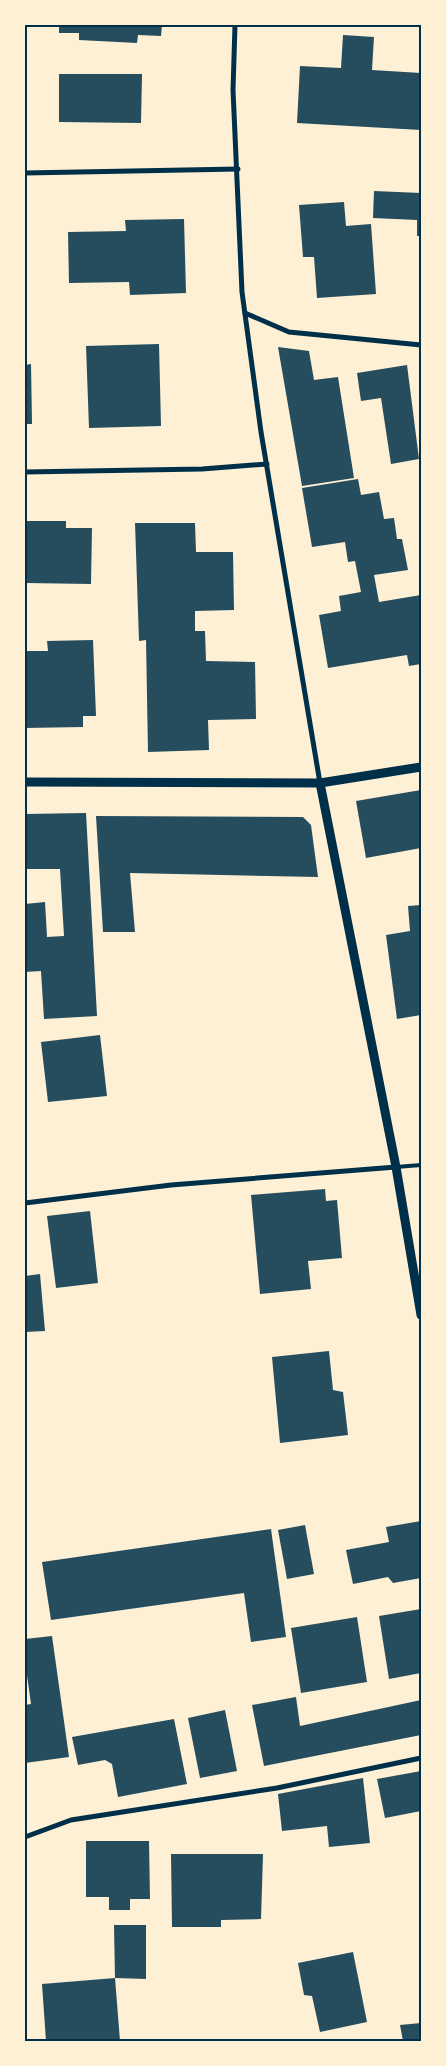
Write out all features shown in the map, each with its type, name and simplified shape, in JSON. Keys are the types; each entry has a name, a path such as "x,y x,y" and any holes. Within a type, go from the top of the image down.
{"street":[{"path":"235,25 233,90 242,292 267,464 320,783 396,1167 421,1315"},
{"path":"25,173 238,169"},
{"path":"246,313 289,332 421,345"},
{"path":"25,472 202,469 267,464"},
{"path":"25,782 320,783 421,767"},
{"path":"25,1203 170,1185 396,1167"},
{"path":"25,1837 71,1820 277,1788 421,1758"}],"lane":[{"path":"396,1167 421,1165"}],"building":[{"path":"59,25 162,25 161,36 138,35 137,43 79,40 79,33 59,33"},
{"path":"343,35 374,37 372,70 421,73 421,130 297,123 300,66 341,68"},
{"path":"59,74 142,74 141,123 59,122"},
{"path":"374,191 421,193 421,236 417,236 417,220 373,218"},
{"path":"344,202 346,226 371,224 376,294 317,298 314,257 303,257 299,205"},
{"path":"184,219 186,293 130,295 129,282 69,283 68,232 126,231 125,220"},
{"path":"159,344 161,426 89,428 86,346"},
{"path":"278,347 309,351 314,380 338,377 354,478 302,486"},
{"path":"31,364 32,424 25,424 25,365"},
{"path":"407,365 419,459 391,464 381,398 361,401 357,373"},
{"path":"358,479 361,495 379,492 384,519 394,518 397,539 402,539 408,570 374,575 379,602 421,595 421,664 409,666 407,655 328,668 319,615 341,611 339,596 361,592 355,561 348,562 345,542 312,547 302,488"},
{"path":"25,521 66,521 66,528 92,528 91,584 25,583"},
{"path":"135,523 195,523 196,552 233,552 234,610 195,611 195,631 205,631 206,661 255,662 256,719 208,720 209,750 148,752 146,640 139,641"},
{"path":"93,640 96,716 83,716 83,727 25,728 25,651 48,651 47,641"},
{"path":"421,790 421,848 366,858 356,801"},
{"path":"86,813 97,1016 44,1019 41,971 25,972 25,904 45,902 47,937 64,936 60,869 25,869 25,814"},
{"path":"96,816 303,817 311,825 318,877 130,873 135,932 103,932"},
{"path":"421,905 421,1015 397,1019 386,935 410,931 408,906"},
{"path":"100,1035 107,1096 48,1102 41,1042"},
{"path":"325,1189 326,1201 337,1200 342,1258 308,1261 311,1289 260,1294 251,1195"},
{"path":"90,1211 98,1283 56,1288 47,1216"},
{"path":"40,1274 45,1331 25,1332 25,1276"},
{"path":"329,1351 333,1390 343,1392 348,1435 280,1443 272,1357"},
{"path":"421,1521 421,1578 393,1583 388,1577 353,1584 346,1550 389,1542 386,1527"},
{"path":"305,1525 314,1574 287,1579 278,1530"},
{"path":"271,1529 286,1637 251,1642 244,1593 51,1620 42,1562"},
{"path":"421,1609 421,1673 389,1679 379,1616"},
{"path":"357,1617 367,1682 301,1693 291,1628"},
{"path":"52,1636 69,1757 25,1763 25,1705 31,1704 25,1661 25,1639"},
{"path":"296,1697 300,1726 421,1700 421,1735 264,1766 252,1705"},
{"path":"225,1710 237,1771 200,1778 188,1718"},
{"path":"174,1719 187,1784 118,1797 112,1764 105,1760 78,1765 72,1737"},
{"path":"421,1771 421,1811 385,1818 377,1779"},
{"path":"363,1778 370,1843 329,1847 327,1826 282,1831 278,1794"},
{"path":"86,1841 149,1841 150,1899 130,1899 130,1910 109,1910 109,1897 86,1897"},
{"path":"171,1854 263,1854 261,1919 221,1920 221,1927 172,1927"},
{"path":"114,1925 146,1925 146,1979 115,1978"},
{"path":"353,1952 367,2022 320,2032 312,1996 304,1995 298,1963"},
{"path":"115,1978 120,2041 46,2041 42,1984"},
{"path":"421,2023 421,2041 403,2041 400,2025"}]}
